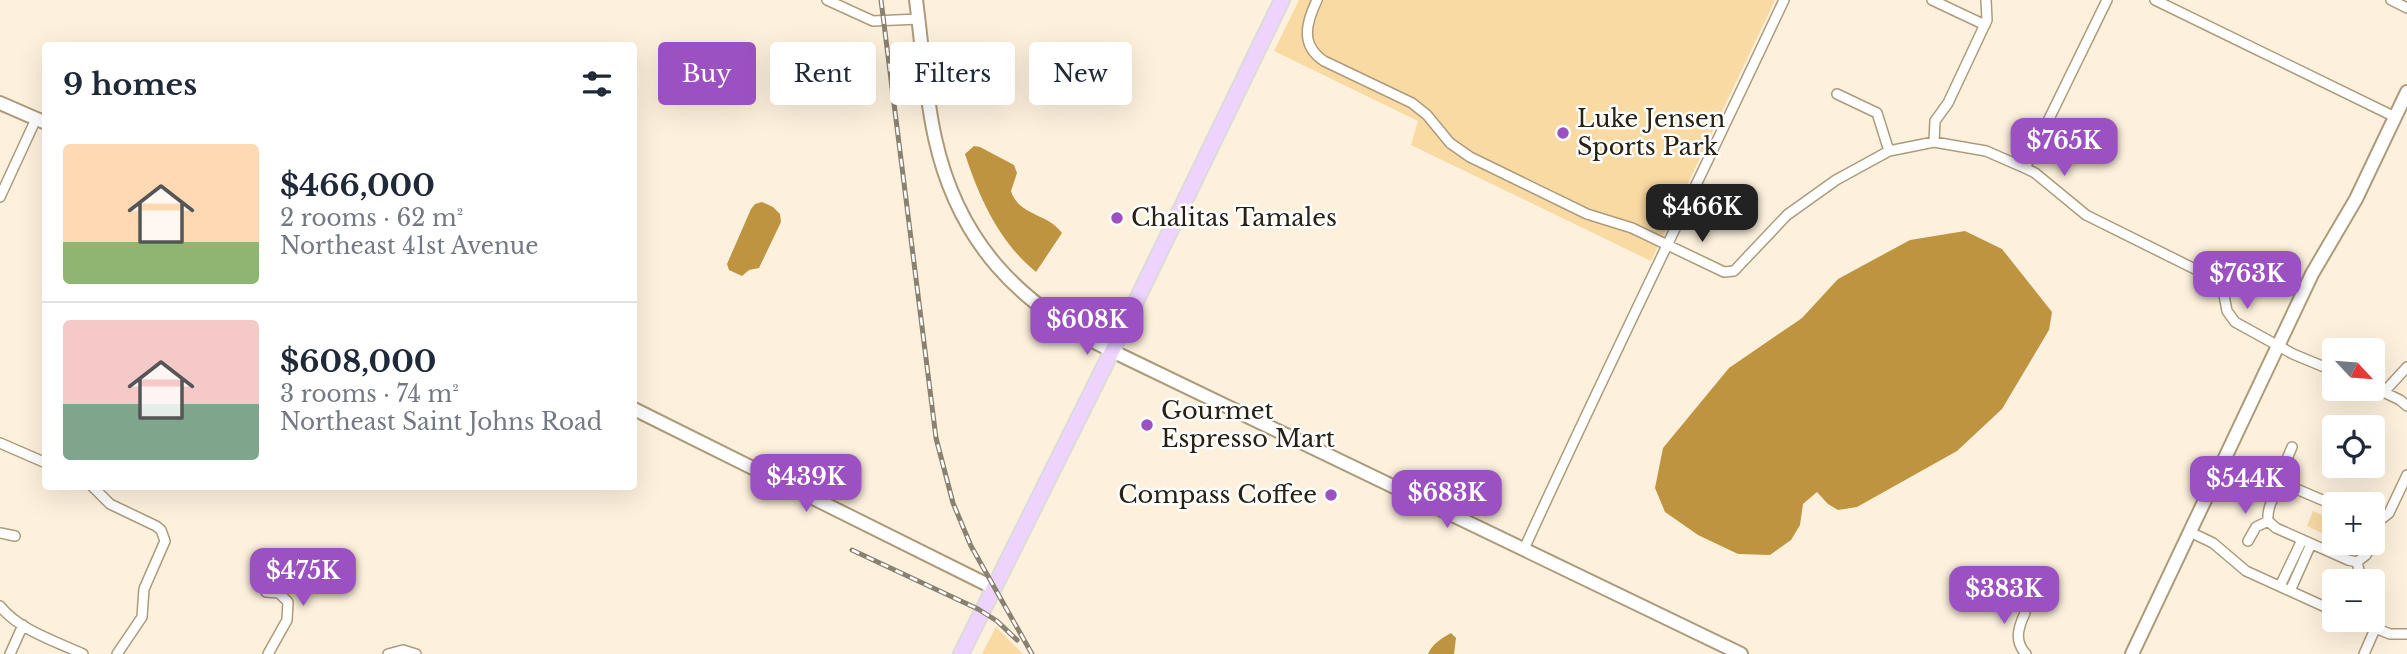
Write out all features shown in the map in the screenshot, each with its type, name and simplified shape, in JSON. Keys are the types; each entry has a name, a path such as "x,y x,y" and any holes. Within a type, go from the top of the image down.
{"main road":[{"path":"916,0 935,137 955,199 968,225 993,262 1020,291 1069,329 1112,351 1741,654"},
{"path":"961,654 1282,0"},
{"path":"2132,654 2312,274 2356,199 2407,92"},
{"path":"0,103 41,121"},
{"path":"637,410 994,588"}],"street":[{"path":"827,0 873,21 919,19"},
{"path":"1317,0 1308,21 1308,42 1316,55 1324,61 1412,103 1427,115 1450,143 1470,157 1587,214 1632,228 1724,272 1738,268 1767,235 1803,202 1858,167 1889,151 1934,142 1986,151 2025,167 2092,219 2215,279 2223,290 2227,311 2232,318 2292,354 2322,365"},
{"path":"1524,548 1784,0"},
{"path":"1932,0 1985,25"},
{"path":"1934,142 1935,121 1945,108 1988,17 1986,0"},
{"path":"2025,167 2107,0"},
{"path":"2155,0 2395,117"},
{"path":"2392,0 2407,8"},
{"path":"1837,94 1877,113 1889,151"},
{"path":"0,197 41,121"},
{"path":"2385,391 2407,367"},
{"path":"2385,393 2407,406"},
{"path":"0,443 42,461"},
{"path":"2284,487 2281,473 2292,447"},
{"path":"2385,516 2389,513 2407,475"},
{"path":"2322,500 2294,488 2284,487 2276,494 2269,508 2268,520 2276,528 2348,560 2357,562 2365,555"},
{"path":"96,490 110,504 156,526 164,535 163,547 144,589 142,617 117,654"},
{"path":"2248,541 2256,527 2268,520"},
{"path":"2190,532 2213,543 2246,571 2322,606"},
{"path":"0,533 15,536"},
{"path":"2285,589 2307,542"},
{"path":"2357,562 2359,569"},
{"path":"266,592 279,593 288,602 287,620 268,654"},
{"path":"0,606 23,625 83,654"},
{"path":"2025,613 2019,625 2018,645 2026,654"},
{"path":"10,654 23,625"},
{"path":"2364,654 2374,632"},
{"path":"2384,632 2406,634"},
{"path":"390,653 403,650 416,654"}],"shaded area":[{"name":"Luke Jensen Sports Park","path":"1299,0 1775,0 1651,261 1411,145 1418,121 1274,51"},
{"path":"974,146 1014,165 1017,173 1011,191 1015,199 1027,210 1056,226 1062,233 1036,272 1011,247 984,202 965,154"},
{"path":"762,202 780,214 781,222 759,268 749,270 742,276 729,270 727,264 751,209"},
{"path":"1965,231 2002,249 2052,312 2049,330 2002,409 1957,451 1857,507 1838,510 1817,492 1803,504 1800,525 1791,540 1770,555 1738,554 1698,535 1665,512 1655,488 1663,448 1729,368 1802,318 1838,279 1910,240"},
{"path":"2313,511 2322,515 2322,533 2307,526"},
{"path":"996,627 1023,654 982,654"},
{"path":"1451,633 1456,638 1454,654 1428,654 1435,644"}],"railway":[{"path":"881,0 936,438 953,503 971,546 1032,654"},
{"path":"852,550 978,609 997,621 1017,640"}],"place":[{"name":"Luke Jensen Sports Park","path":"1563,133"},
{"name":"Chalitas Tamales","path":"1117,218"},
{"name":"Gourmet Espresso Mart","path":"1147,425"},
{"name":"Compass Coffee","path":"1331,495"}]}
